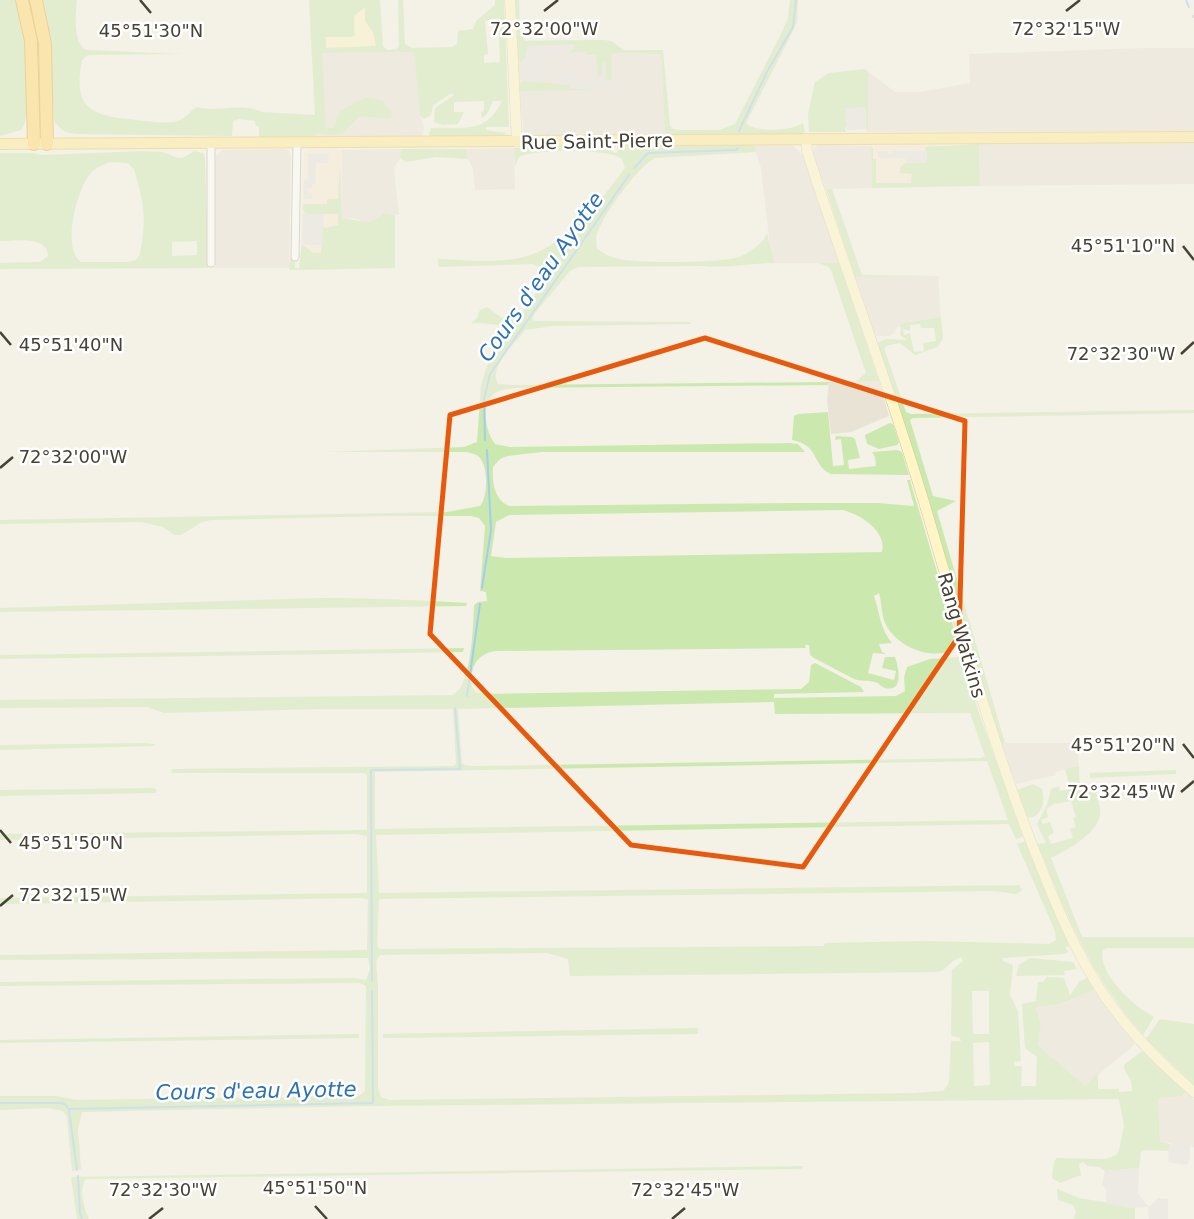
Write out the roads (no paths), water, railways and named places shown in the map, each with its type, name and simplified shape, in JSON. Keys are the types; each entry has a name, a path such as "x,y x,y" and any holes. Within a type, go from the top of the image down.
{"highway":[{"path":"22,0 31,41 34,144"},
{"path":"36,0 45,44 47,144"}],"main road":[{"name":"Rue Saint-Pierre","path":"0,144 1194,137"}],"street":[{"path":"510,0 517,142"},
{"name":"Rang Watkins","path":"806,139 817,182 916,477 985,715 1045,878 1077,950 1104,995 1147,1049 1194,1092"},
{"path":"211,143 211,263"},
{"path":"295,257 297,144"}],"waterway":[{"name":"Cours d'eau Ayotte","path":"739,131 768,70 793,27 796,0"},
{"path":"1186,0 1189,7"},
{"name":"Cours d'eau Ayotte","path":"634,168 648,153 738,148"},
{"name":"Cours d'eau Ayotte","path":"485,440 484,399 490,374 629,175"},
{"name":"Cours d'eau Ayotte","path":"482,588 491,530 487,450"},
{"name":"Cours d'eau Ayotte","path":"467,696 480,604"},
{"name":"Cours d'eau Ayotte","path":"372,981 371,770 460,769 455,708"},
{"name":"Cours d'eau Ayotte","path":"69,1109 373,1103 372,991"},
{"path":"0,1103 59,1103 68,1108"},
{"path":"69,1110 77,1170"},
{"path":"78,1176 82,1219"}]}
